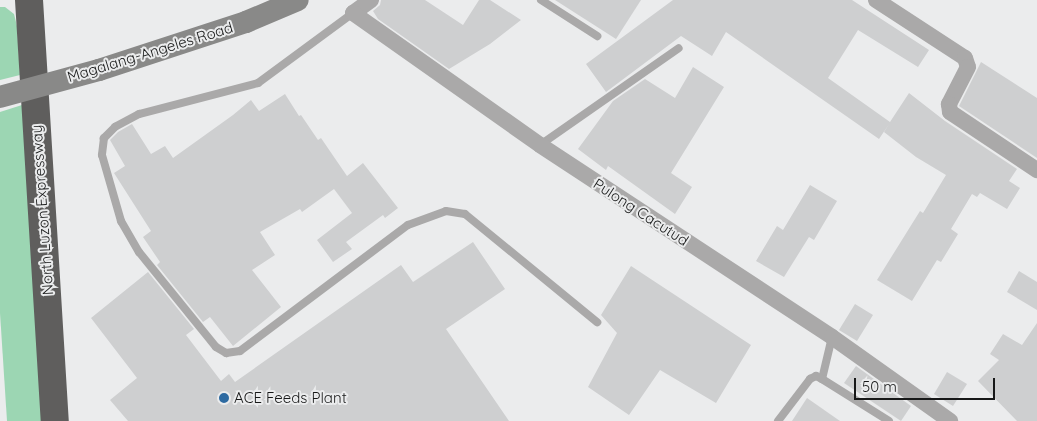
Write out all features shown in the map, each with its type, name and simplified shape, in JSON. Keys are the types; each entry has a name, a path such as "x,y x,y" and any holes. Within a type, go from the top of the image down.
{"highway":[{"name":"North Luzon Expressway","path":"29,0 55,421"}],"main road":[{"name":"Magalang-Angeles Road","path":"0,97 99,70 246,22 298,0"}],"street":[{"path":"352,13 371,0"},
{"path":"876,0 964,58 968,67 949,104 950,112 1037,170"},
{"name":"Pulong Cacutud","path":"352,13 540,145 832,336 950,421"}],"lane":[{"path":"541,0 597,36"},
{"path":"352,13 258,83 139,114 115,127 104,138 102,155 121,221 139,252 216,347 226,353 240,351 408,226 446,211 465,214 597,322"},
{"path":"540,145 679,48"},
{"path":"822,379 832,336"},
{"path":"778,421 801,388 816,376 889,421"}],"green space":[{"path":"0,7 5,7 14,14 17,26 20,75 0,80"},
{"path":"22,105 44,421 7,421 0,313 0,112"}],"building":[{"path":"381,0 425,0 463,25 479,0 490,0 521,20 490,44 449,69 378,19 373,11 380,5"},
{"path":"555,0 641,0 616,39"},
{"path":"673,0 852,0 929,50 918,67 858,30 828,78 890,122 909,93 945,121 1017,169 1009,181 1020,188 1007,209 980,193 977,197 972,194 951,229 958,234 941,262 937,260 912,301 877,280 920,211 923,213 946,175 916,157 884,132 889,124 879,139 726,32 712,56 681,36 606,92 586,64"},
{"path":"981,62 1037,98 1037,158 959,106"},
{"path":"693,67 724,87 671,173 692,187 675,214 608,166 606,170 578,149 613,101 645,79 675,98"},
{"path":"285,94 318,140 321,138 347,176 363,163 398,208 385,218 383,215 346,242 352,249 333,262 317,240 352,213 334,189 302,212 300,209 260,232 275,255 252,270 281,307 233,346 210,317 203,322 157,265 160,262 143,237 151,231 114,173 125,166 110,140 118,132 132,124 151,154 165,146 173,158 251,100 259,111"},
{"path":"810,185 837,201 814,240 809,237 784,277 756,261 777,226 783,230"},
{"path":"473,242 505,289 446,329 509,421 128,421 110,400 137,378 91,318 148,272 194,329 186,335 221,381 229,374 235,382 401,265 413,282"},
{"path":"631,266 751,345 716,403 660,370 629,415 588,387 617,333 601,315"},
{"path":"1019,271 1037,282 1037,310 1007,292"},
{"path":"855,304 873,315 857,341 839,330"},
{"path":"1037,323 1037,421 1017,421 978,381 999,360 990,354 1003,334 1022,345"},
{"path":"856,366 911,406 901,421 844,383"},
{"path":"947,372 967,384 953,406 934,394"},
{"path":"807,398 840,421 792,421"}],"place":[{"name":"ACE Feeds Plant","path":"224,398"}]}
